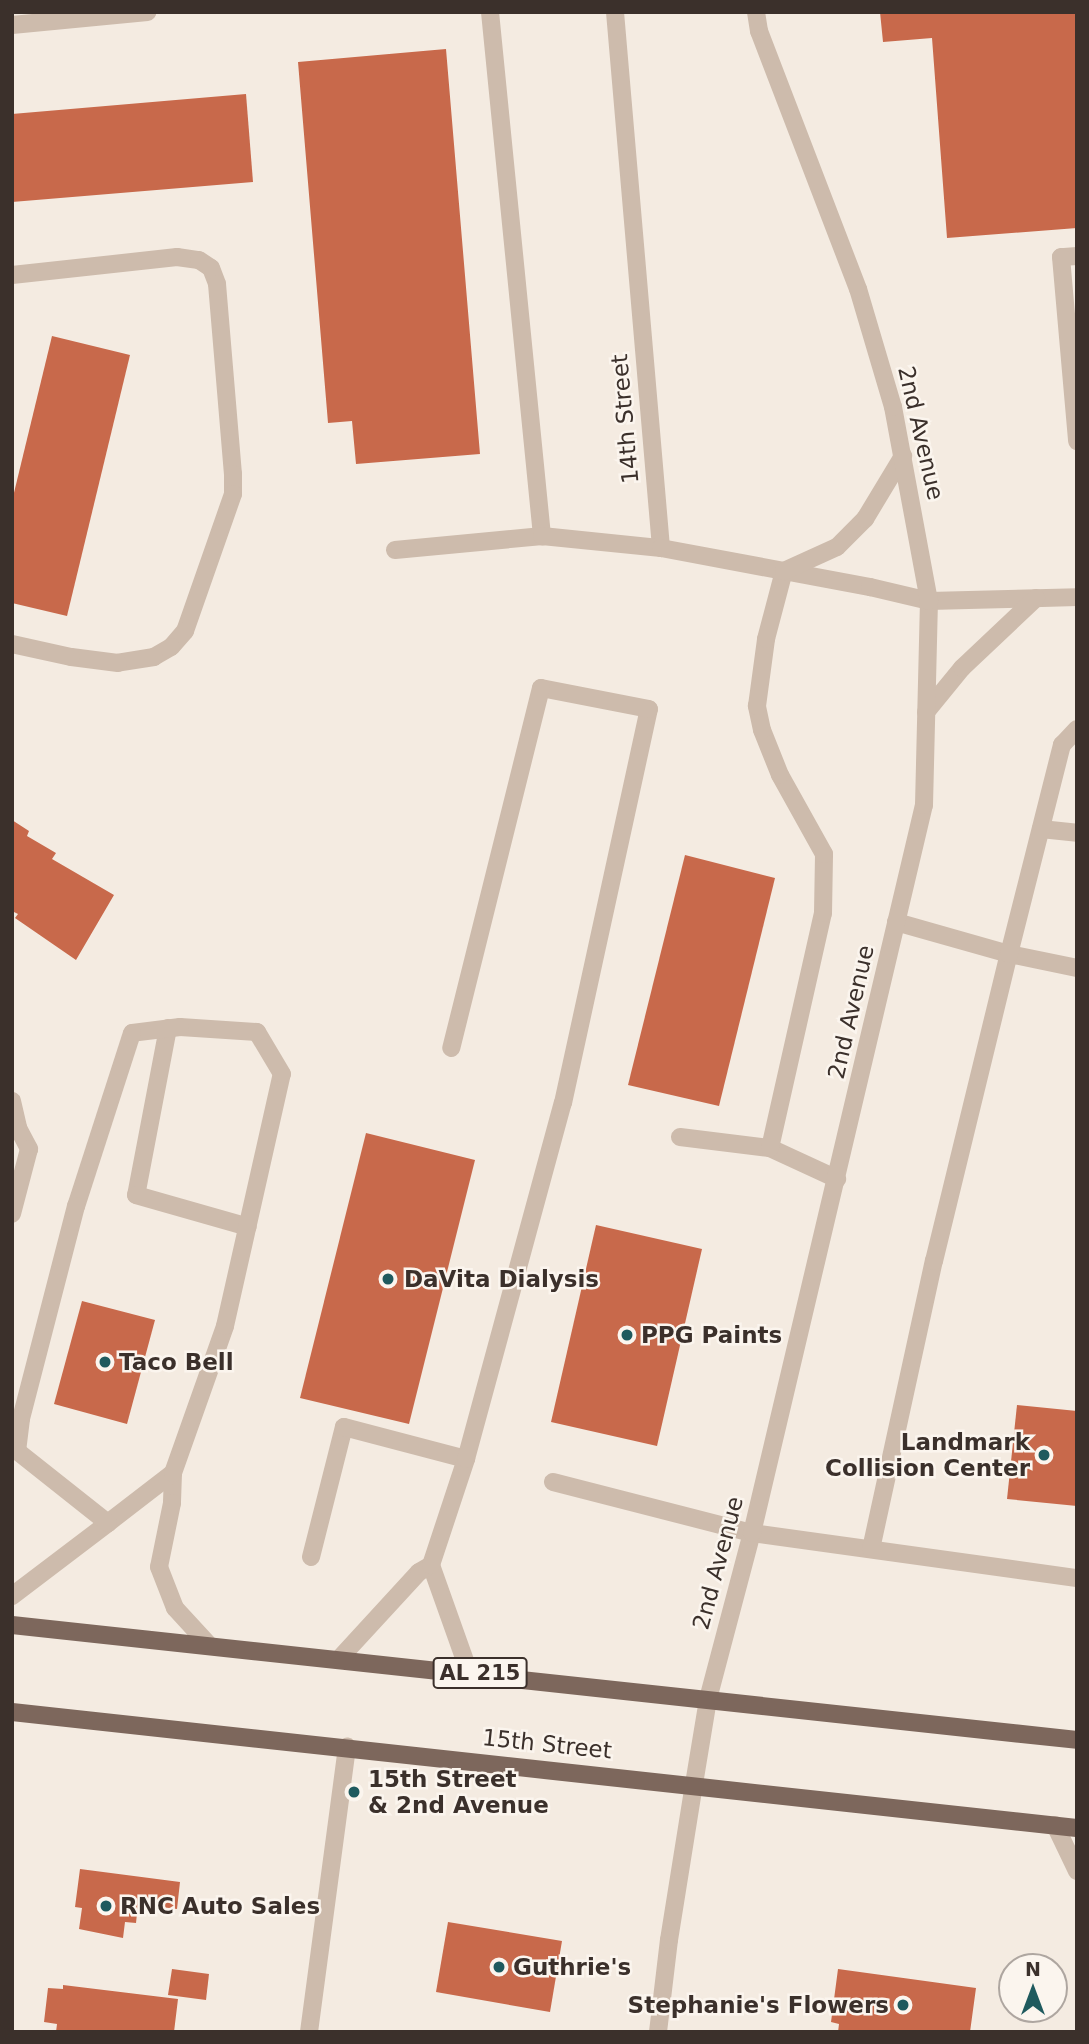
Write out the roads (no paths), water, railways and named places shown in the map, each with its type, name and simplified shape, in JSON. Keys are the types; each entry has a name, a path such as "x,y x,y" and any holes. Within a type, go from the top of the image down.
{"main road":[{"name":"AL 215","path":"12,1625 469,1672 1077,1740"},
{"name":"15th Street","path":"12,1712 694,1784 1077,1828"}],"street":[{"path":"12,25 147,12"},
{"path":"490,12 542,536"},
{"name":"14th Street","path":"615,12 661,548"},
{"name":"2nd Avenue","path":"658,2032 668,1940 708,1699 752,1533 924,805 929,601 903,456 859,289 759,30 756,12"},
{"path":"1077,256 1061,257 1077,441"},
{"path":"12,275 177,257 199,260 211,268 216,284 233,494 185,631 171,647 155,657 118,663 71,657 12,644"},
{"path":"784,571 837,547 865,519 903,456"},
{"path":"395,550 542,536 661,548 929,601 1077,597"},
{"path":"770,1148 823,913 824,854 780,775 762,730 757,706 766,639 784,571"},
{"path":"926,712 962,668 1036,598"},
{"path":"340,1659 419,1572 430,1565 466,1459 564,1103 649,709 541,688 451,1048"},
{"path":"871,1549 934,1261 1009,954 1062,745 1072,730 1077,729"},
{"path":"1041,829 1077,832"},
{"path":"897,922 1009,954 1077,968"},
{"path":"169,1028 136,1195 248,1227"},
{"path":"108,1523 17,1451 21,1419 76,1206 132,1033 169,1028 257,1032 282,1074 225,1326 173,1473 172,1503 159,1567 175,1608 209,1645"},
{"path":"12,1101 15,1131 29,1149 12,1214"},
{"path":"680,1137 770,1148 837,1179"},
{"path":"311,1557 344,1427 466,1459"},
{"path":"12,1596 173,1473"},
{"path":"553,1482 752,1533 1077,1578"},
{"path":"430,1565 469,1672"},
{"path":"309,2032 347,1747"},
{"path":"1055,1825 1077,1871"}],"place":[{"name":"DaVita Dialysis","path":"388,1279"},
{"name":"PPG Paints","path":"627,1335"},
{"name":"Taco Bell","path":"105,1362"},
{"name":"Landmark Collision Center","path":"1044,1455"},
{"name":"15th Street & 2nd Avenue","path":"354,1792"},
{"name":"RNC Auto Sales","path":"106,1906"},
{"name":"Guthrie's","path":"499,1967"},
{"name":"Stephanie's Flowers","path":"903,2005"}]}
